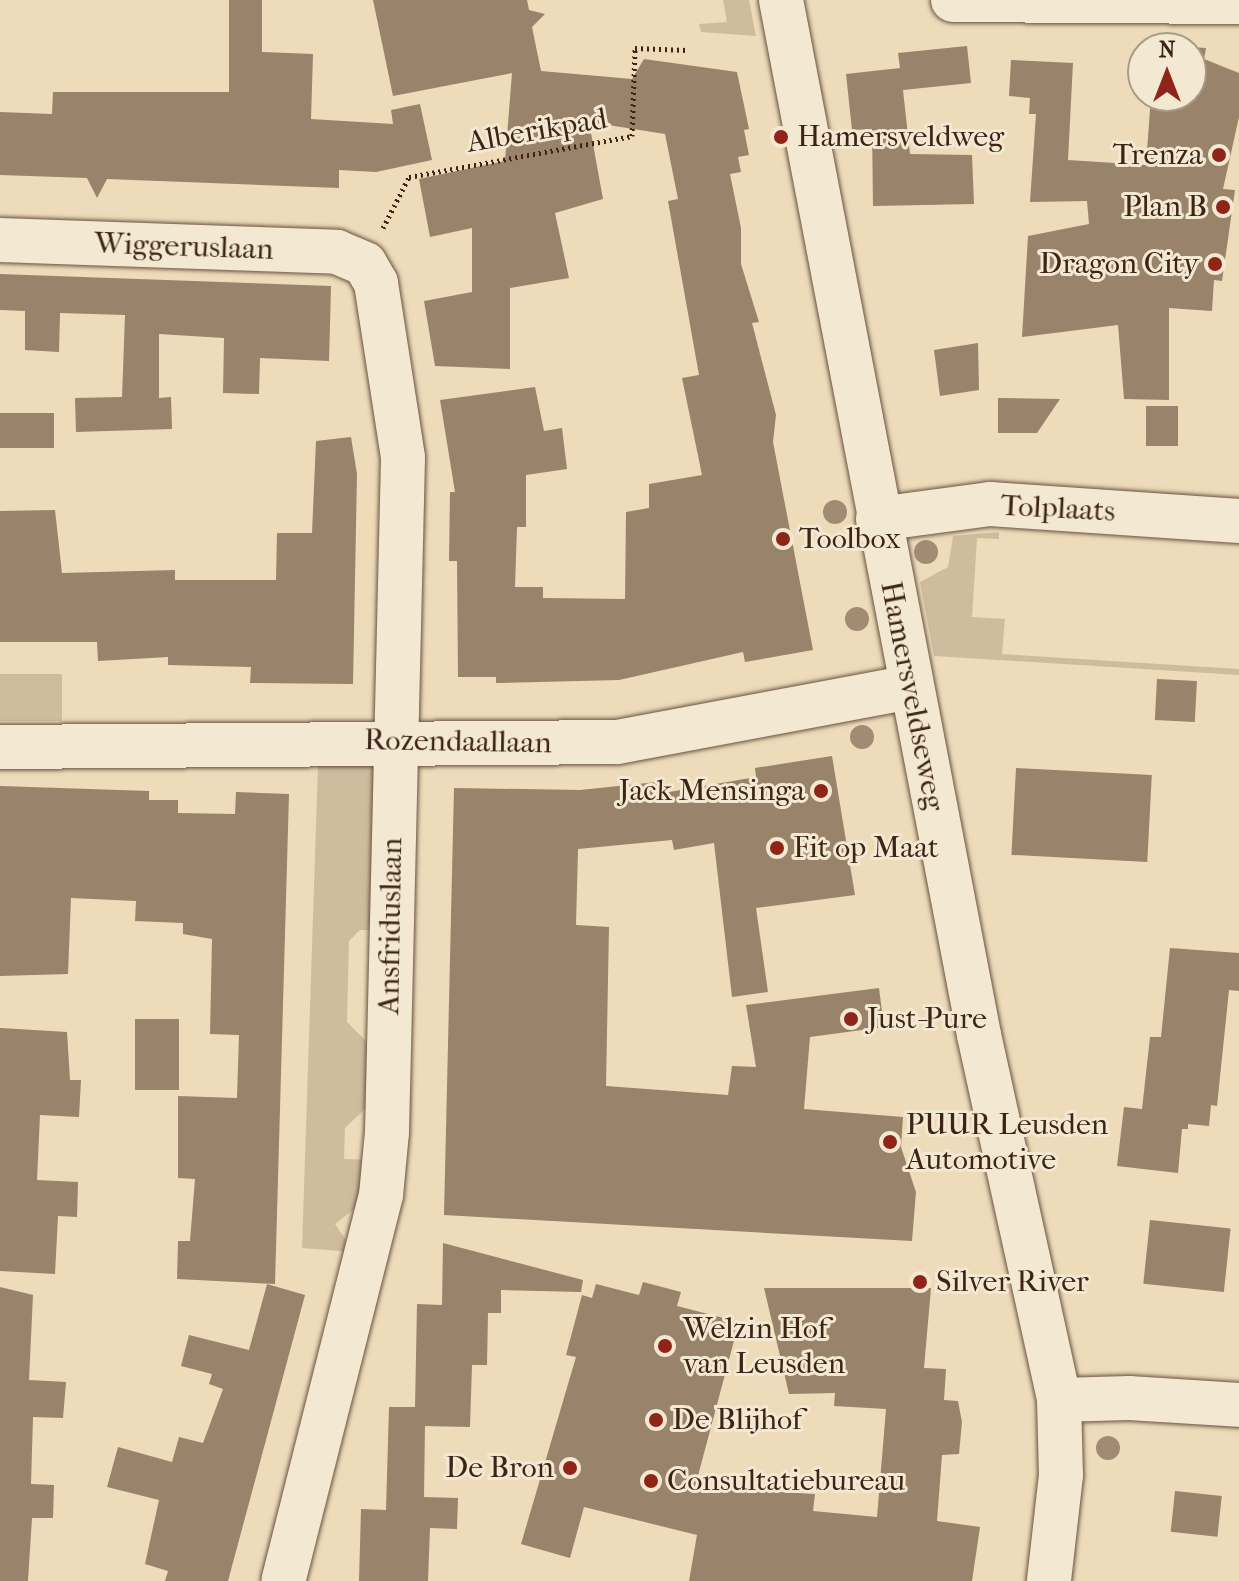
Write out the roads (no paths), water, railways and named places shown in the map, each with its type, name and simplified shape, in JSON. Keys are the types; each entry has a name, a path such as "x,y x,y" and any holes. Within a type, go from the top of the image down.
{"street":[{"name":"Hamersveldseweg","path":"781,0 910,687 1059,1400 1061,1475 1049,1581"},
{"path":"953,0 1239,2"},
{"name":"Wiggeruslaan","path":"0,240 337,252 365,264"},
{"name":"Ansfriduslaan","path":"283,1581 381,1195 403,458 376,283 365,264"},
{"name":"Tolplaats","path":"878,519 990,504 1239,521"},
{"name":"Rozendaallaan","path":"0,747 394,740 617,742 910,687"},
{"path":"1059,1400 1129,1398 1239,1405"}],"place":[{"name":"Hamersveldweg","path":"781,137"},
{"name":"Trenza","path":"1219,155"},
{"name":"Plan B","path":"1223,207"},
{"name":"Dragon City","path":"1215,264"},
{"name":"Toolbox","path":"783,539"},
{"name":"Jack Mensinga","path":"821,791"},
{"name":"Fit op Maat","path":"777,848"},
{"name":"Just-Pure","path":"851,1019"},
{"name":"PUUR Leusden Automotive","path":"890,1142"},
{"name":"Silver River","path":"920,1282"},
{"name":"Welzin Hof van Leusden","path":"665,1346"},
{"name":"De Blijhof","path":"656,1420"},
{"name":"De Bron","path":"570,1468"},
{"name":"Consultatiebureau","path":"651,1481"}]}
